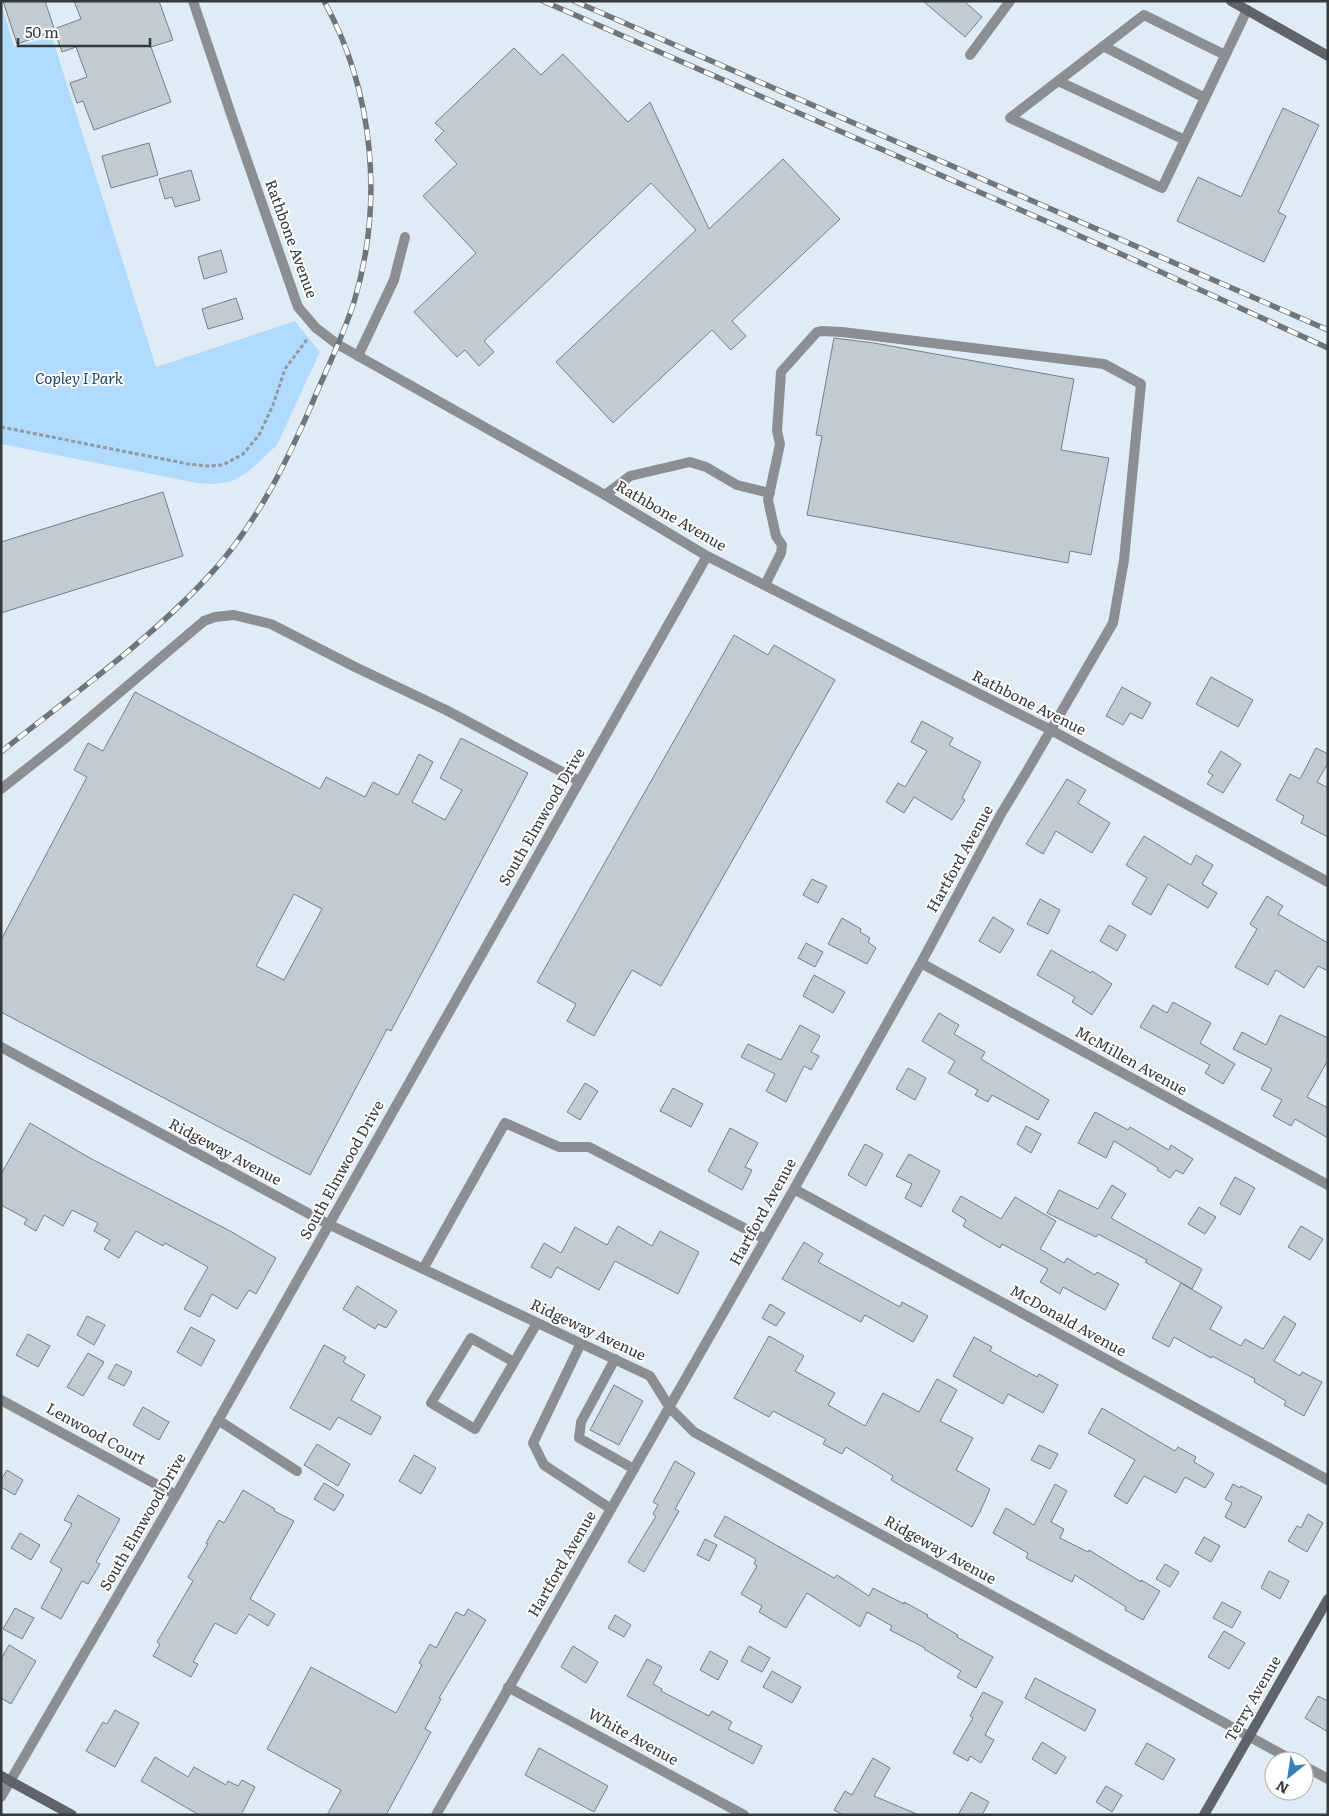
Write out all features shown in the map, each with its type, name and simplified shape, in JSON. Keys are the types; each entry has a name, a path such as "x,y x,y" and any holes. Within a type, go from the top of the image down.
{"street":[{"name":"Rathbone Avenue","path":"194,1 298,307 316,328 337,344 605,495 707,556 1051,730 1328,882"},
{"path":"970,55 1010,1"},
{"path":"1231,1 1328,56"},
{"path":"1225,55 1144,15 1010,118 1162,188 1247,10"},
{"path":"1103,46 1205,98"},
{"path":"1058,81 1184,140"},
{"path":"358,356 394,280 405,237"},
{"name":"Hartford Avenue","path":"436,1815 766,1239 1001,814 1112,622 1124,560 1140,384 1104,364 821,330 817,332 781,372 777,431 780,444 770,493"},
{"path":"605,495 630,476 690,462 706,467 738,485 770,493 768,500 776,536 782,545 781,553 765,585"},
{"name":"South Elmwood Drive","path":"1,1797 6,1778 176,1495 707,556"},
{"path":"1,789 67,737 204,621 214,616 234,615 271,624 355,667 446,710 579,782"},
{"name":"McMillen Avenue","path":"920,963 1328,1185"},
{"name":"Ridgeway Avenue","path":"1,1047 328,1224 650,1376 670,1408 694,1432 1275,1751"},
{"path":"423,1269 505,1123 559,1147 589,1147 766,1239"},
{"name":"McDonald Avenue","path":"794,1189 1328,1480"},
{"path":"514,1362 471,1338 431,1403 475,1429 514,1362 537,1322"},
{"path":"581,1343 533,1443 544,1466 611,1509"},
{"path":"615,1359 581,1422 579,1438 634,1469"},
{"name":"Lenwood Court","path":"1,1400 176,1495"},
{"path":"218,1420 297,1471"},
{"name":"Terry Avenue","path":"1204,1815 1328,1599"},
{"name":"White Avenue","path":"508,1687 744,1815"},
{"path":"1314,1771 1328,1779"},
{"path":"6,1778 72,1815"}],"path":[{"path":"1,426 188,464 223,465 243,454 259,435 273,405 285,369 316,328"}],"green space":[{"name":"Copley I Park","path":"1,3 14,46 52,37 156,367 295,321 320,352 277,445 248,472 232,481 215,484 197,483 1,444"}],"building":[{"path":"3,1 45,1 55,31 17,44"},
{"path":"74,1 159,1 173,40 151,47 171,102 94,130 83,101 77,103 70,83 87,77 76,47 62,52 54,29 81,19"},
{"path":"923,1 964,1 982,17 965,37"},
{"path":"514,48 541,75 563,54 628,122 650,102 709,229 783,159 840,219 732,321 746,336 731,350 712,330 613,423 556,362 696,230 651,183 484,341 494,352 479,366 465,350 457,357 414,312 476,253 423,196 457,164 435,140 444,131 435,123"},
{"path":"1283,108 1319,125 1278,212 1286,216 1264,262 1177,221 1198,177 1241,197"},
{"path":"149,143 158,175 111,188 102,156"},
{"path":"191,170 200,200 175,207 172,197 165,199 159,179"},
{"path":"221,250 227,272 204,279 198,257"},
{"path":"236,298 243,319 208,329 202,309"},
{"path":"834,338 874,343 1074,379 1061,450 1109,458 1091,555 1070,551 1068,563 807,515 822,436 816,435"},
{"path":"163,492 183,556 1,613 1,542"},
{"path":"734,635 768,655 774,645 835,680 661,986 632,970 594,1036 567,1021 576,1004 537,982"},
{"path":"1211,677 1253,700 1238,727 1196,704"},
{"path":"1122,687 1151,703 1142,719 1130,713 1123,725 1106,716"},
{"path":"135,692 320,789 326,777 365,797 373,782 398,795 419,754 433,762 412,802 445,820 462,790 440,778 461,738 528,773 391,1031 387,1029 310,1175 1,1012 1,940 87,777 74,770 88,743 103,751","holes":["294,894 322,909 284,980 256,966"]},
{"path":"922,721 953,738 949,745 981,762 962,798 965,800 952,820 914,797 904,813 886,802 898,783 905,787 927,751 911,742"},
{"path":"1316,748 1328,754 1328,763 1317,782 1328,788 1328,837 1301,823 1304,816 1276,800 1290,774 1300,779"},
{"path":"1221,751 1241,764 1223,793 1207,784 1213,775 1208,772"},
{"path":"1067,779 1086,790 1078,803 1110,823 1092,853 1056,831 1043,854 1026,844"},
{"path":"1144,836 1191,865 1196,855 1213,865 1202,884 1217,893 1208,908 1168,884 1151,915 1132,904 1147,878 1126,865"},
{"path":"812,879 827,886 818,903 803,895"},
{"path":"1267,896 1283,906 1278,914 1328,943 1328,971 1318,966 1304,988 1276,970 1268,985 1235,967 1257,929 1250,924"},
{"path":"1040,899 1060,910 1048,934 1027,924"},
{"path":"993,917 1014,930 1000,953 979,941"},
{"path":"842,918 861,929 860,932 870,938 868,942 876,948 867,964 828,944"},
{"path":"1109,925 1126,935 1117,951 1100,941"},
{"path":"806,943 823,952 815,967 798,958"},
{"path":"1051,950 1091,973 1092,971 1112,984 1092,1015 1072,1002 1075,997 1037,975"},
{"path":"814,975 845,992 833,1013 803,996"},
{"path":"1173,1002 1211,1023 1200,1043 1235,1064 1223,1084 1205,1073 1210,1065 1140,1027 1153,1005 1167,1013"},
{"path":"939,1013 959,1025 954,1034 985,1052 981,1059 1049,1100 1038,1120 992,1095 988,1102 975,1095 978,1090 948,1073 955,1061 922,1041"},
{"path":"1280,1015 1328,1038 1328,1060 1307,1097 1328,1108 1328,1138 1295,1119 1291,1126 1273,1116 1282,1100 1261,1089 1272,1069 1233,1049 1242,1032 1266,1045"},
{"path":"800,1025 820,1036 811,1052 819,1056 811,1070 804,1066 786,1102 766,1091 775,1074 741,1057 748,1044 781,1060"},
{"path":"908,1068 926,1078 915,1100 896,1089"},
{"path":"585,1083 598,1091 580,1120 567,1112"},
{"path":"673,1088 703,1104 691,1127 660,1111"},
{"path":"1095,1112 1128,1130 1130,1127 1169,1150 1171,1145 1193,1159 1183,1174 1176,1170 1170,1178 1157,1170 1158,1168 1114,1141 1106,1158 1078,1143"},
{"path":"30,1123 88,1157 230,1231 276,1258 256,1294 249,1290 237,1309 212,1294 200,1317 184,1309 208,1267 165,1243 163,1246 136,1231 119,1258 104,1249 110,1240 94,1231 98,1223 72,1210 63,1226 44,1215 36,1231 24,1224 27,1219 1,1205 1,1174"},
{"path":"1026,1126 1041,1134 1031,1153 1017,1144"},
{"path":"730,1128 758,1143 745,1167 752,1170 742,1190 708,1171"},
{"path":"865,1144 883,1154 866,1186 848,1175"},
{"path":"909,1154 940,1171 921,1207 905,1198 912,1184 896,1176"},
{"path":"1235,1177 1255,1188 1240,1215 1220,1204"},
{"path":"1112,1185 1126,1194 1111,1218 1202,1269 1192,1289 1145,1262 1147,1260 1098,1234 1096,1237 1047,1213 1059,1190 1098,1209"},
{"path":"961,1196 1001,1219 1015,1197 1056,1221 1040,1249 1064,1263 1067,1258 1095,1275 1097,1272 1119,1284 1105,1310 1063,1287 1060,1294 1040,1282 1048,1269 1002,1244 1000,1248 963,1226 966,1220 952,1211"},
{"path":"1199,1207 1216,1217 1205,1234 1188,1224"},
{"path":"618,1226 652,1246 660,1231 699,1252 678,1294 615,1261 599,1290 557,1267 551,1278 531,1267 544,1243 561,1253 575,1227 607,1245"},
{"path":"1301,1226 1323,1239 1310,1260 1288,1247"},
{"path":"804,1242 823,1254 818,1262 900,1307 902,1302 928,1316 913,1342 865,1315 861,1322 782,1279"},
{"path":"1181,1283 1222,1307 1210,1329 1241,1346 1245,1339 1263,1349 1284,1316 1296,1324 1274,1361 1300,1376 1302,1372 1322,1382 1304,1416 1284,1405 1286,1401 1254,1382 1255,1379 1212,1356 1211,1358 1174,1337 1169,1347 1152,1338"},
{"path":"357,1286 397,1311 386,1328 378,1324 375,1329 343,1309"},
{"path":"770,1304 785,1313 776,1326 762,1318"},
{"path":"87,1316 105,1325 94,1345 77,1335"},
{"path":"191,1327 215,1340 201,1366 177,1352"},
{"path":"28,1334 50,1346 38,1367 16,1355"},
{"path":"769,1336 804,1356 795,1371 835,1393 828,1405 865,1426 883,1393 919,1412 937,1379 957,1390 940,1421 973,1438 956,1470 990,1489 972,1527 891,1480 893,1476 846,1447 842,1454 823,1444 826,1439 773,1411 769,1417 734,1398"},
{"path":"974,1337 992,1347 990,1351 1037,1377 1039,1374 1058,1385 1043,1413 1008,1394 1003,1404 953,1376"},
{"path":"324,1345 346,1357 343,1362 365,1375 351,1400 381,1417 371,1435 338,1417 330,1430 290,1408"},
{"path":"88,1353 104,1362 83,1396 67,1387"},
{"path":"116,1364 132,1372 124,1386 108,1378"},
{"path":"614,1385 643,1401 619,1445 590,1430"},
{"path":"143,1407 169,1422 159,1440 133,1425"},
{"path":"1102,1408 1175,1451 1178,1447 1196,1457 1194,1462 1214,1474 1205,1488 1185,1477 1176,1493 1144,1476 1127,1504 1114,1496 1135,1460 1088,1433"},
{"path":"317,1444 350,1464 338,1486 304,1465"},
{"path":"1039,1445 1058,1454 1050,1469 1031,1460"},
{"path":"414,1455 436,1468 421,1494 399,1481"},
{"path":"675,1461 695,1473 675,1509 679,1511 644,1572 628,1562 656,1516 653,1514 658,1505 653,1502"},
{"path":"7,1470 23,1480 15,1495 1,1487 1,1480"},
{"path":"324,1483 344,1495 334,1511 314,1499"},
{"path":"1055,1484 1067,1491 1051,1522 1064,1529 1060,1538 1088,1552 1089,1550 1141,1582 1141,1580 1160,1591 1143,1620 1125,1610 1126,1607 1075,1575 1072,1582 1026,1558 1028,1553 993,1533 1006,1508 1034,1525"},
{"path":"1233,1484 1262,1497 1245,1528 1225,1517 1232,1503 1225,1499"},
{"path":"243,1490 275,1509 274,1511 294,1521 250,1599 275,1614 268,1626 249,1614 236,1634 215,1623 193,1662 198,1664 191,1677 153,1656 160,1644 157,1642 193,1581 188,1577 208,1544 206,1543 219,1520 224,1523"},
{"path":"78,1495 120,1519 96,1562 100,1564 88,1584 82,1581 61,1619 41,1608 62,1569 50,1562 72,1524 64,1520"},
{"path":"1308,1514 1323,1523 1307,1552 1288,1541 1297,1526 1301,1528"},
{"path":"725,1516 834,1578 837,1575 869,1596 873,1588 904,1604 904,1602 928,1615 927,1617 958,1635 957,1637 993,1657 976,1688 957,1677 961,1671 925,1648 890,1630 892,1626 867,1612 860,1627 807,1593 786,1628 759,1612 762,1606 741,1594 757,1566 754,1564 756,1559 714,1536"},
{"path":"20,1533 40,1545 31,1560 11,1548"},
{"path":"1204,1537 1220,1546 1211,1562 1195,1553"},
{"path":"705,1539 717,1545 709,1561 697,1555"},
{"path":"1165,1564 1179,1572 1170,1587 1156,1579"},
{"path":"1269,1571 1289,1581 1280,1599 1261,1588"},
{"path":"1222,1602 1241,1612 1232,1628 1213,1618"},
{"path":"15,1608 34,1618 22,1639 3,1629"},
{"path":"468,1609 486,1620 439,1698 441,1699 425,1729 431,1732 386,1815 327,1815 341,1790 267,1749 311,1667 396,1713 422,1665 419,1663 430,1644 436,1648 456,1612 464,1616"},
{"path":"615,1615 631,1625 624,1637 608,1628"},
{"path":"1224,1631 1245,1643 1229,1669 1208,1657"},
{"path":"9,1645 36,1661 11,1704 1,1698 1,1659"},
{"path":"573,1646 598,1662 586,1683 561,1667"},
{"path":"749,1646 770,1658 762,1672 741,1661"},
{"path":"710,1651 728,1661 718,1680 700,1670"},
{"path":"647,1659 662,1667 653,1684 662,1689 661,1691 709,1716 712,1711 732,1722 728,1729 762,1746 753,1764 627,1696"},
{"path":"772,1671 801,1687 792,1703 763,1687"},
{"path":"1035,1678 1096,1710 1085,1731 1025,1698"},
{"path":"983,1692 1003,1702 985,1735 994,1740 981,1763 970,1756 968,1761 953,1753 973,1718 970,1716"},
{"path":"1318,1696 1328,1701 1328,1732 1305,1718"},
{"path":"115,1710 139,1723 115,1767 86,1751 103,1722 107,1724"},
{"path":"1042,1742 1066,1757 1056,1774 1032,1759"},
{"path":"1147,1743 1175,1759 1163,1780 1135,1764"},
{"path":"539,1748 608,1786 594,1812 525,1775"},
{"path":"155,1757 188,1777 194,1767 226,1785 228,1781 238,1786 242,1780 255,1787 241,1815 199,1815 141,1781"},
{"path":"873,1758 890,1768 874,1796 919,1815 843,1815 834,1810 845,1791 852,1795"},
{"path":"1106,1786 1122,1795 1112,1812 1096,1802"},
{"path":"971,1792 989,1802 982,1815 958,1815"}],"railway":[{"path":"1,752 159,625 184,602 224,559 253,518 279,474 301,429 339,341 350,315 363,264 369,226 371,187 369,148 354,72 341,36 324,1"},
{"path":"543,1 1130,258 1328,348"},
{"path":"574,1 1328,330"}]}
